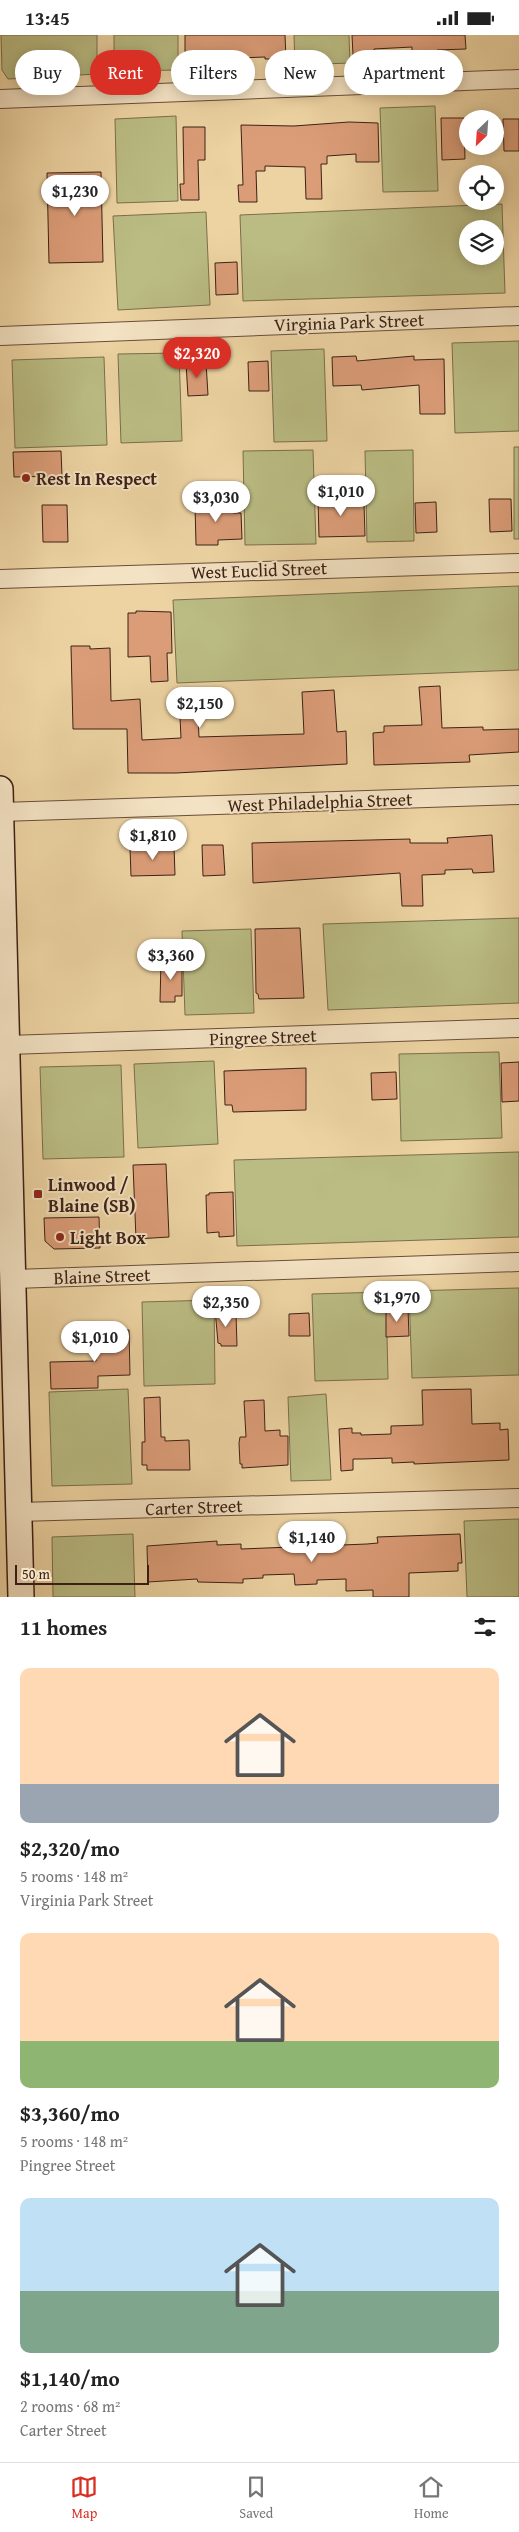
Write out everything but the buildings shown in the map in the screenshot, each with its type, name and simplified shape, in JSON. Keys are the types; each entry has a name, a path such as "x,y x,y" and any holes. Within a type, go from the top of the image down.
{"street":[{"path":"0,99 519,79"},
{"name":"Virginia Park Street","path":"0,336 519,316"},
{"name":"West Euclid Street","path":"0,579 519,563"},
{"name":"West Philadelphia Street","path":"0,801 519,795"},
{"path":"0,801 8,1045 5,1139 14,1279 9,1410 19,1512 21,1597"},
{"name":"Pingree Street","path":"8,1045 519,1028"},
{"name":"Blaine Street","path":"14,1279 519,1262"},
{"name":"Carter Street","path":"19,1512 519,1498"}],"green space":[{"path":"1,35 97,35 97,50 90,50 90,74 80,75 80,50 15,50 15,79 8,79 2,70"},
{"path":"114,35 178,35 178,50 171,50 171,70 161,70 161,50 114,50"},
{"path":"294,35 349,35 350,50 344,50 344,63 334,64 334,50 294,50"},
{"path":"435,106 438,191 383,192 380,108"},
{"path":"176,116 178,201 117,203 115,119"},
{"path":"459,206 459,210 502,210 503,220 459,220 459,265 504,265 504,263 505,293 243,301 240,215"},
{"path":"206,212 210,305 118,310 113,216"},
{"path":"519,341 519,431 455,433 452,343"},
{"path":"324,349 327,441 274,442 271,351"},
{"path":"179,353 182,441 121,443 118,354"},
{"path":"104,357 107,445 15,448 12,360"},
{"path":"514,447 519,447 519,539 514,539"},
{"path":"313,450 316,544 245,545 243,451"},
{"path":"413,450 414,541 367,542 365,451"},
{"path":"519,586 519,670 177,683 173,600"},
{"path":"519,918 519,1003 328,1010 323,924"},
{"path":"251,929 254,1013 185,1015 182,931"},
{"path":"499,1052 502,1138 401,1141 399,1054"},
{"path":"214,1061 218,1144 138,1148 134,1064"},
{"path":"121,1065 124,1157 43,1159 40,1067"},
{"path":"519,1152 519,1237 237,1246 234,1160"},
{"path":"519,1288 519,1375 412,1378 409,1291"},
{"path":"386,1292 388,1379 315,1381 312,1294"},
{"path":"214,1300 215,1384 144,1386 142,1302"},
{"path":"128,1389 132,1484 52,1486 49,1392"},
{"path":"326,1394 331,1480 291,1481 288,1397"},
{"path":"519,1519 519,1597 467,1597 464,1521"},
{"path":"133,1534 135,1597 53,1597 52,1537"}],"place":[{"name":"Rest In Respect","path":"26,478"},
{"name":"Linwood / Blaine (SB)","path":"38,1194"},
{"name":"Light Box","path":"60,1237"}]}
